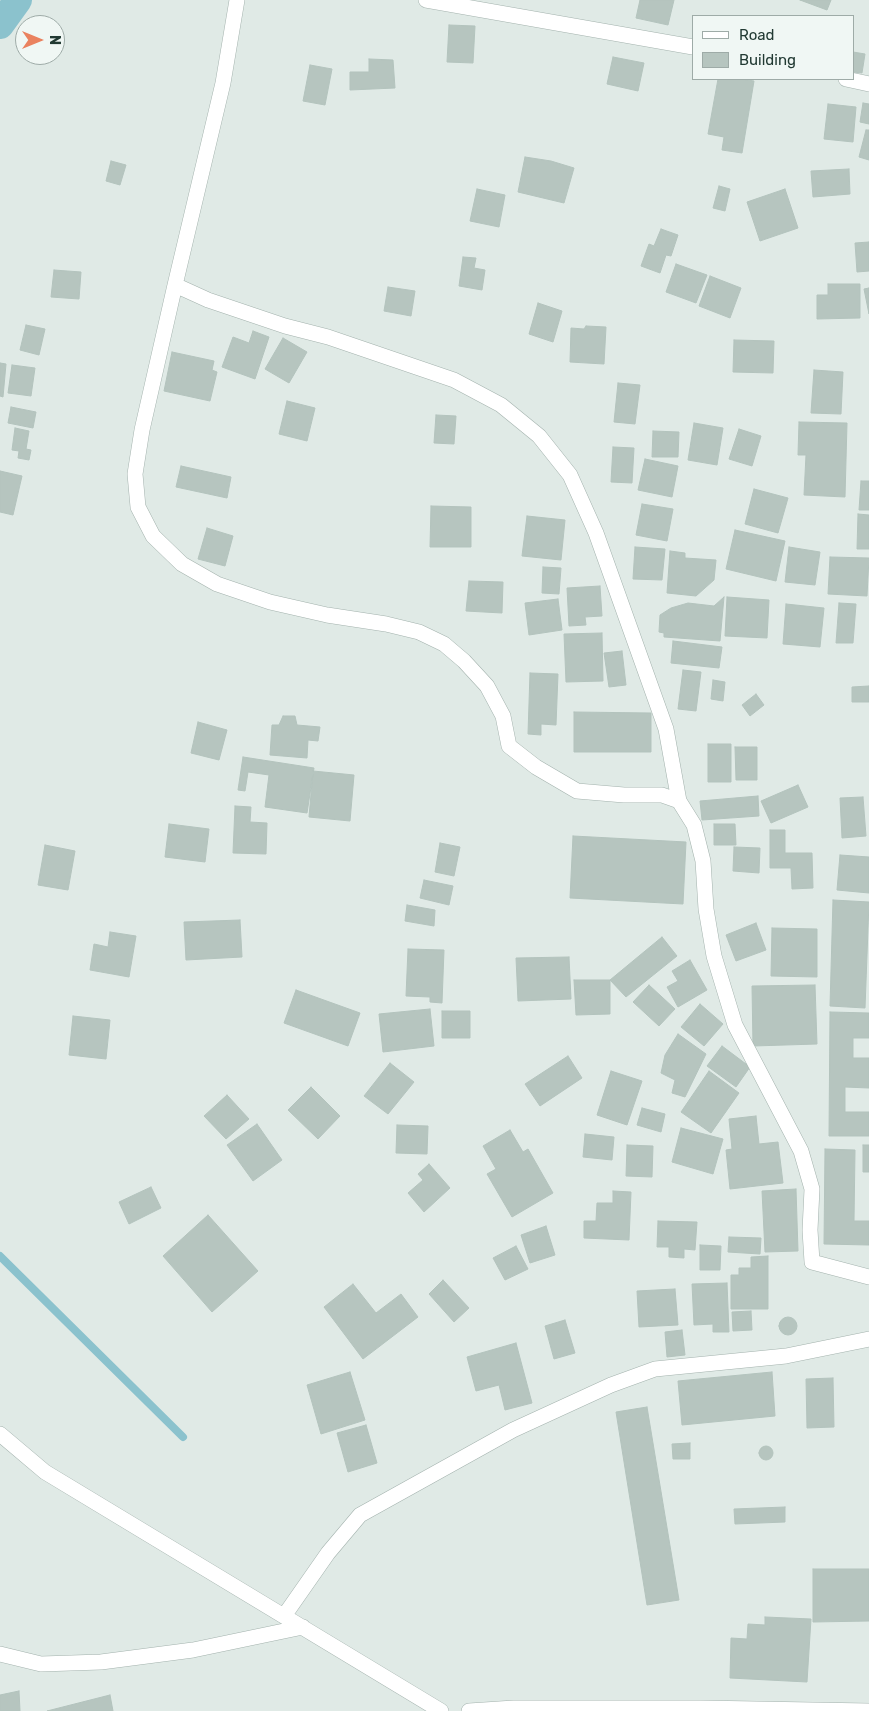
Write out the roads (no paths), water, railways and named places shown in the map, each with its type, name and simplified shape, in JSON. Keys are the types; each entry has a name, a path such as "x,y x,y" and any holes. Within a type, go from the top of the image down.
{"street":[{"path":"237,0 224,83 174,285 142,430 135,474 138,507 153,536 182,564 216,584 270,602 419,632 444,644 464,661 487,686 503,716 509,746 536,767 577,791 624,795 662,795 679,801"},
{"path":"426,0 692,47"},
{"path":"851,80 869,84"},
{"path":"174,285 208,300 285,326 328,337 454,380 501,405 539,436 570,475 596,532 666,729 679,801 694,825 703,861 706,909 714,956 735,1025 801,1151 812,1189 810,1230 812,1262 869,1277"},
{"path":"284,1616 328,1554 360,1515 513,1430 611,1385 655,1369 786,1356 869,1338"},
{"path":"0,1434 45,1472 441,1711"},
{"path":"0,1654 41,1664 101,1662 193,1650 303,1627"},
{"path":"469,1711 514,1708 869,1711"}],"waterway":[{"path":"0,25 18,0"},
{"path":"0,1256 183,1437"}]}
